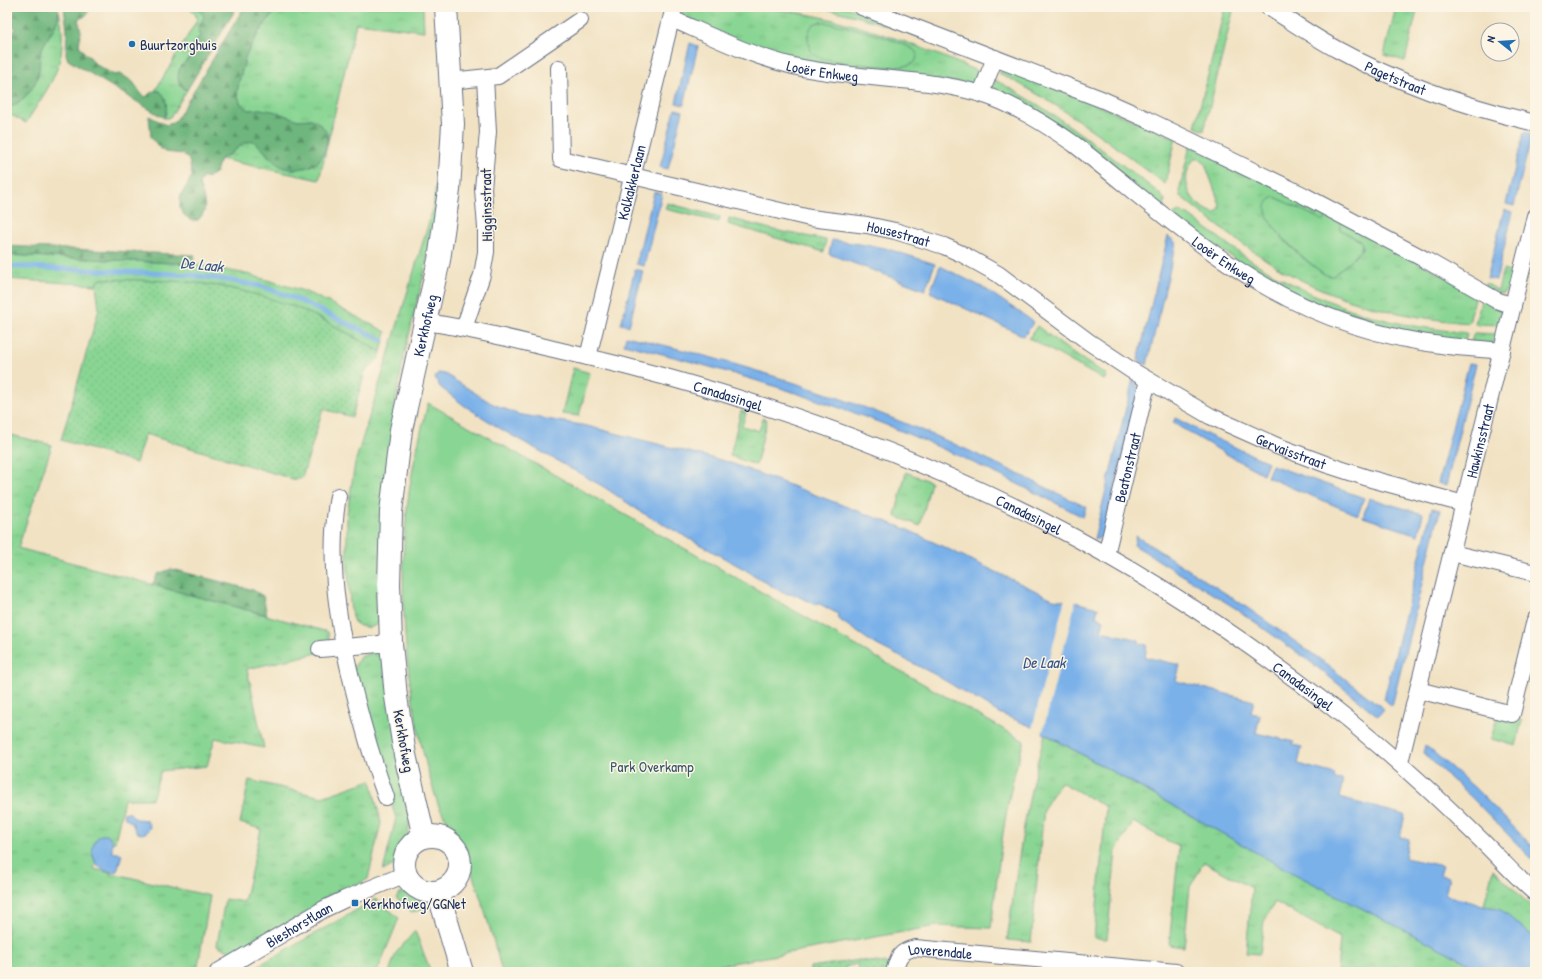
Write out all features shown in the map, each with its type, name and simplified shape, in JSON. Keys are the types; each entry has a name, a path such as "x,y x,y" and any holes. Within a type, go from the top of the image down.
{"street":[{"name":"Kerkhofweg","path":"424,837 405,755 396,697 391,643 389,584 391,512 404,412 426,322 439,260 449,190 453,124 446,7"},
{"path":"862,7 1101,99 1269,178 1369,230 1496,300 1513,306"},
{"name":"Pagetstraat","path":"1268,7 1338,50 1403,81 1463,104 1535,123"},
{"name":"Looër Enkweg","path":"673,13 745,49 792,65 830,73 946,85 980,93 1013,107 1052,129 1074,144 1216,254 1255,281 1287,298 1344,322 1399,337 1448,346 1502,351"},
{"name":"Kolkakkerlaan","path":"588,357 673,13"},
{"path":"450,80 498,76 508,71 553,37 580,20"},
{"path":"980,93 995,58"},
{"name":"Housestraat","path":"559,68 561,159 810,218 867,225 895,231 944,246 967,256 998,274 1089,342 1131,370"},
{"name":"Higginsstraat","path":"464,328 482,275 486,252 487,235 482,190 488,132 485,78"},
{"name":"Hawkinsstraat","path":"1400,762 1535,216"},
{"name":"Canadasingel","path":"426,322 464,328 588,357 728,394 874,445 969,486 1049,524 1106,555 1187,604 1265,657 1336,710 1400,762 1535,893"},
{"name":"Gervaisstraat","path":"1131,370 1210,416 1277,446 1371,479 1464,504"},
{"name":"Beatonstraat","path":"1106,555 1148,380"},
{"name":"Kerkhofweg","path":"338,496 333,534 333,559 337,603 344,647 362,727 386,797"},
{"path":"1452,553 1535,573"},
{"path":"1418,690 1512,714 1535,620"},
{"path":"320,649 391,643"},
{"path":"437,836 449,842 457,851 460,864 458,876 450,886 438,892 425,892 413,886 406,874 404,863 407,852 414,842 424,837 437,836"},
{"name":"Bieshorstlaan","path":"218,972 345,899 406,874"},
{"path":"438,892 462,972"},
{"name":"Loverendale","path":"894,972 898,958 902,952 907,949 915,948 1025,965"},
{"path":"1025,965 1176,972"}],"green space":[{"path":"7,7 58,7 59,13 56,23 41,52 39,73 36,81 22,100 7,107 7,43 16,28 7,22"},
{"path":"64,7 88,7 88,12 86,15 78,19 81,31 79,45 95,64 114,75 119,74 124,76 133,82 142,95 146,97 152,92 161,92 166,100 166,112 164,118 68,60 66,54 67,29"},
{"path":"186,7 196,7 204,16 199,26 200,36 193,45 191,57 182,65 183,89 187,90 171,116 164,118 167,107 164,97 160,91 155,91 197,20 193,12"},
{"path":"196,7 237,7 187,90 180,86 178,78 179,70 191,57 193,44 200,36 198,31 204,16"},
{"path":"244,7 278,7 259,32 246,55 237,92 240,103 249,110 260,109 273,111 298,120 312,119 325,129 327,134 327,144 323,155 316,163 303,168 288,169 279,165 253,141 244,143 230,154 220,159 216,172 209,177 202,178 199,184 204,198 204,212 198,220 191,220 184,215 180,208 180,197 192,176 189,160 183,154 165,152 158,146 151,137 149,116 166,125 173,123 177,119"},
{"path":"278,7 423,7 424,31 356,23 319,180 220,159 230,154 244,143 253,141 260,146 269,157 312,119 298,120 260,109 249,110 240,103 237,92 246,55 259,32"},
{"path":"681,7 748,7 808,14 867,29 925,49 981,73 977,81 973,84 857,72 858,64 889,67 914,50 880,36 820,22 811,28 808,36 814,55 842,62 841,69 809,64 740,42 682,16"},
{"path":"813,7 846,7 865,13 981,61 982,63 899,30 857,16"},
{"path":"1225,7 1234,7 1204,131 1195,127"},
{"path":"1396,7 1418,7 1405,61 1384,55"},
{"path":"59,11 62,40 59,63 51,83 26,123 7,113 7,107 14,106 27,95 38,75 39,55 45,41 53,31"},
{"path":"820,22 856,29 901,43 917,53 916,59 910,65 896,67 858,64 857,72 841,69 842,62 818,57 812,53 810,49 808,40 809,31 814,24"},
{"path":"1010,69 1176,138 1165,184 1105,139 1064,111 1043,97 999,73"},
{"path":"995,80 1038,105 1080,133 1159,193 1165,200 1164,208 994,93 993,88"},
{"path":"1190,146 1329,212 1325,221 1266,210 1276,229 1290,246 1324,274 1338,272 1363,247 1360,241 1338,228 1343,219 1476,294 1469,323 1445,321 1398,313 1351,300 1307,283 1272,264 1218,226 1180,196 1179,191","holes":["1194,159 1204,161 1220,205 1220,209 1215,213 1199,205 1189,192 1187,184 1189,167"]},
{"path":"437,174 443,175 435,227 404,356 395,405 389,468 381,619 378,624 370,628 360,626 354,622 352,617 347,554 347,514 355,463 433,209"},
{"path":"1275,197 1324,221 1329,212 1343,219 1339,229 1360,241 1362,243 1361,250 1333,276 1324,274 1294,249 1272,225 1267,213 1267,204"},
{"path":"667,203 720,217 719,222 665,209"},
{"path":"1179,211 1188,215 1260,266 1311,293 1338,305 1377,318 1403,324 1467,333 1465,342 1432,338 1351,320 1262,278 1173,216"},
{"path":"729,218 774,230 826,240 824,252 728,224"},
{"path":"7,246 195,255 193,264 7,255"},
{"path":"7,255 193,264 247,274 304,291 386,332 381,352 322,319 297,308 242,291 188,282 102,279 98,281 96,285 7,279"},
{"path":"1503,270 1514,273 1510,286 1504,293 1500,294 1484,287 1485,283 1498,290"},
{"path":"102,279 201,283 243,291 297,308 329,323 381,352 379,358 365,372 352,417 323,409 302,478 296,480 145,434 136,463 61,440 99,309 96,285 98,281"},
{"path":"1482,297 1501,310 1503,317 1501,325 1475,324"},
{"path":"1037,326 1071,352 1107,375 1104,380 1029,338"},
{"path":"1474,333 1499,334 1493,343 1471,342"},
{"path":"573,368 590,373 579,416 562,414"},
{"name":"Park Overkamp","path":"428,403 1024,741 1017,764 1007,810 991,928 936,926 683,972 502,972 473,875 461,843 438,804 426,765 410,681 405,638 403,594 404,550 407,508 413,468"},
{"path":"741,411 746,413 742,426 759,431 763,418 767,420 756,465 730,456"},
{"path":"7,434 52,445 18,548 328,632 331,650 247,669 264,748 215,738 207,766 161,771 152,799 124,799 115,842 100,845 94,869 210,896 197,972 7,972"},
{"path":"906,472 931,482 920,526 895,516"},
{"path":"171,569 253,590 263,596 267,615 152,585 158,574"},
{"path":"375,651 383,655 410,818 407,842 394,865 383,871 396,818 372,744 353,669 360,657"},
{"path":"1498,713 1522,720 1516,746 1491,739"},
{"path":"1045,734 1289,871 1451,954 1479,970 1479,972 1337,972 1340,938 1275,902 1264,921 1260,954 1246,953 1252,888 1204,862 1190,887 1184,947 1169,945 1179,847 1133,822 1116,851 1107,939 1094,938 1106,807 1061,782 1044,808 1031,942 1007,940 1027,811"},
{"path":"249,780 322,797 371,780 381,823 368,879 232,953 217,945 225,899 244,902 261,829 240,823"},
{"path":"1493,869 1535,910 1535,938 1484,905"},
{"path":"412,892 421,898 425,909 412,912 396,898 399,893"},
{"path":"376,899 399,918 377,972 247,972"},
{"path":"415,931 431,972 389,972 396,953"},
{"path":"859,960 892,964 891,972 859,972 857,964 845,967 846,972 819,972 818,970 810,972 810,967"}],"water":[{"path":"690,43 698,46 684,105 676,103"},
{"path":"675,109 683,111 668,169 660,167"},
{"path":"1524,132 1532,134 1514,206 1506,204"},
{"path":"654,192 662,194 644,266 636,264"},
{"path":"1504,210 1513,212 1496,280 1487,278"},
{"path":"1168,236 1176,243 1147,365 1138,360"},
{"path":"832,240 885,248 935,264 925,290 829,254"},
{"path":"940,266 984,288 1034,322 1024,336 930,292"},
{"path":"635,269 643,271 629,326 621,324"},
{"path":"626,336 741,366 817,390 891,418 968,450 1086,507 1083,517 983,467 881,423 818,400 754,380 624,344"},
{"path":"1469,363 1476,364 1446,486 1438,483"},
{"name":"De Laak","path":"438,373 445,374 491,403 517,414 587,426 728,462 906,529 1053,599 1075,602 1098,608 1096,617 1104,620 1101,631 1139,640 1139,643 1147,645 1145,657 1180,665 1176,681 1254,701 1251,713 1260,715 1256,733 1294,742 1293,745 1302,747 1298,764 1335,774 1334,779 1343,780 1339,798 1405,815 1400,837 1409,839 1405,858 1443,866 1440,875 1449,878 1445,895 1501,910 1535,938 1535,972 1494,972 1484,967 1479,970 1451,954 1289,871 1053,738 1030,726 999,713 934,674 873,643 837,618 838,614 818,603 817,605 795,595 783,593 744,569 641,512 604,487 504,431 465,406 440,387 435,378"},
{"path":"1133,379 1139,390 1103,535 1098,539 1094,539"},
{"path":"1175,418 1210,436 1268,462 1263,474 1173,423"},
{"path":"1272,465 1364,498 1358,515 1267,477"},
{"path":"1369,498 1423,514 1418,535 1363,517"},
{"path":"1432,508 1440,510 1392,706 1384,699"},
{"path":"1136,536 1239,602 1317,657 1384,709 1378,716 1312,663 1235,608 1134,545"},
{"path":"1425,745 1475,788 1535,849 1535,862 1470,796 1423,753"},
{"path":"126,812 130,813 136,819 147,820 150,827 148,831 143,834 136,832 132,823 124,817 123,814"},
{"path":"101,835 107,835 112,839 112,852 122,854 117,871 109,872 102,869 97,865 94,859 93,846"}],"pier":[{"path":"1065,598 1076,600 1042,735 1032,729"}],"waterway":[{"name":"De Laak","path":"7,266 192,275 260,286 294,298 382,340"}],"place":[{"name":"Buurtzorghuis","path":"132,44"},
{"name":"Kerkhofweg/GGNet","path":"355,903"}]}
